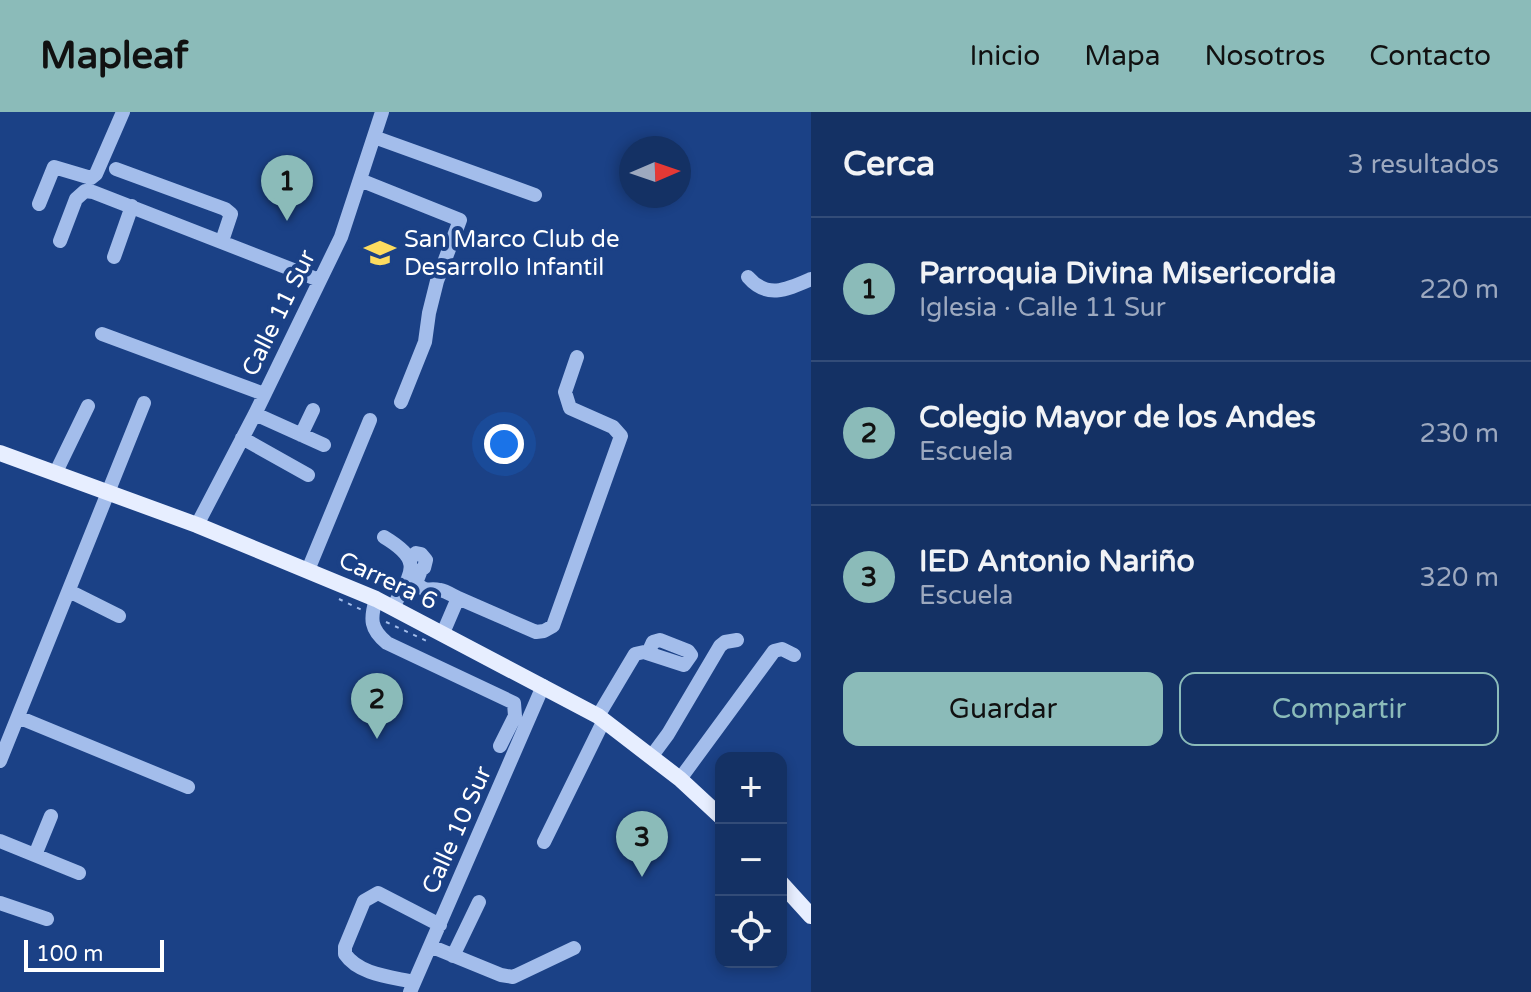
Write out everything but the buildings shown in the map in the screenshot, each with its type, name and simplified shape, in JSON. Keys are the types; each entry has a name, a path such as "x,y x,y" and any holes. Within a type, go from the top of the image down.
{"main road":[{"name":"Carrera 6","path":"0,453 197,525 393,607 601,718 680,779 715,811"},
{"path":"787,890 811,916"}],"street":[{"path":"39,204 54,167 91,178 96,174 123,112"},
{"name":"Calle 11 Sur","path":"197,525 341,237 382,112"},
{"path":"374,137 535,195"},
{"path":"116,169 225,209 231,214 222,241"},
{"path":"360,180 460,220 437,281 425,342 401,402"},
{"path":"60,241 76,199 85,191 132,206 319,280"},
{"path":"114,257 132,206"},
{"path":"748,277 758,289 769,292 811,279"},
{"path":"102,334 264,394"},
{"path":"384,537 404,549 414,568 416,583 427,591 438,589 536,632 553,626 621,436 613,427 570,408 565,392 577,357"},
{"path":"0,761 144,403"},
{"path":"56,472 88,406"},
{"path":"301,435 313,410"},
{"path":"255,414 324,445"},
{"path":"308,570 370,420"},
{"path":"242,438 308,475"},
{"path":"393,607 414,568"},
{"path":"69,591 119,616"},
{"path":"443,633 458,598"},
{"path":"376,599 370,617 372,626 387,643 514,703 515,716 500,746"},
{"path":"651,757 720,646 737,640"},
{"path":"680,779 774,651 782,649 794,655"},
{"path":"544,842 601,718 635,654 648,653"},
{"name":"Calle 10 Sur","path":"412,987 543,686"},
{"path":"18,717 188,787"},
{"path":"35,855 51,816"},
{"path":"0,841 79,873"},
{"path":"412,987 354,963 345,954 364,901 378,893 440,925"},
{"path":"453,956 479,902"},
{"path":"0,903 47,919"},
{"path":"430,946 513,977 574,948"}],"place":[{"name":"Parroquia Divina Misericordia","path":"287,221"},
{"name":"San Marco Club de Desarrollo Infantil","path":"380,253"},
{"name":"Colegio Mayor de los Andes","path":"377,739"},
{"name":"IED Antonio Nariño","path":"642,877"}]}
